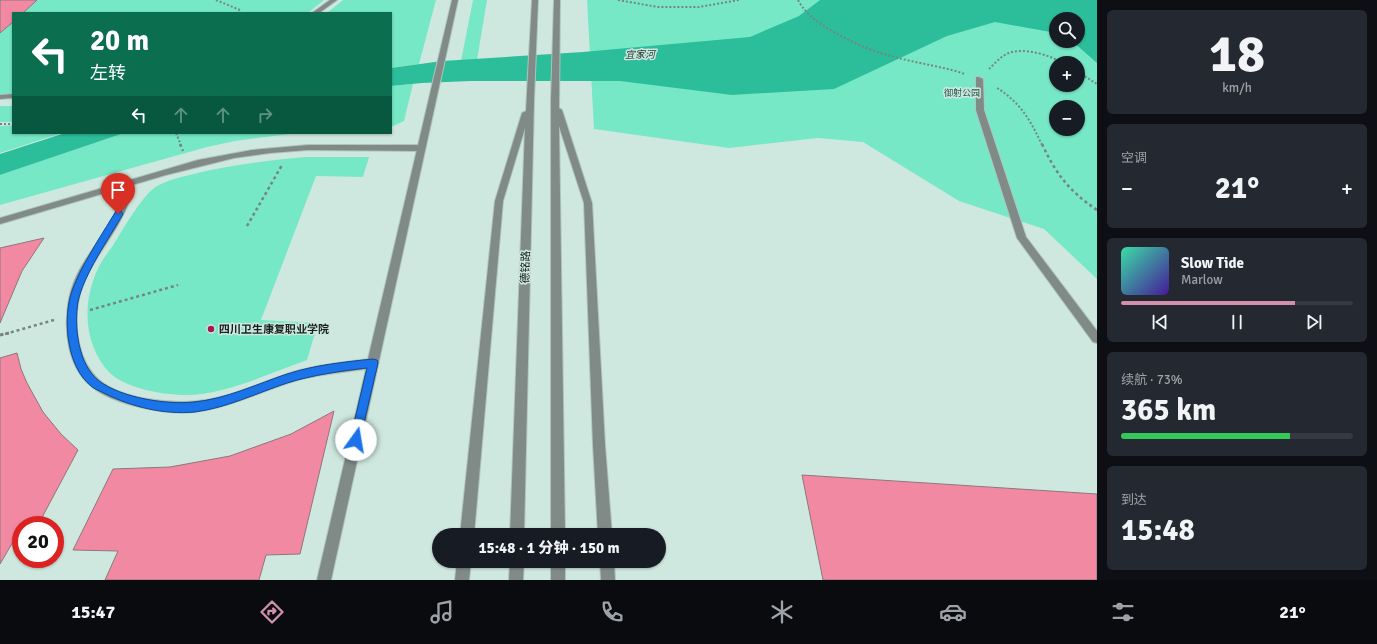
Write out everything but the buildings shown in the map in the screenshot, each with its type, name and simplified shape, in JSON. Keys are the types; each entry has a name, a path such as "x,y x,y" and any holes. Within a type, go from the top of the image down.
{"street":[{"path":"317,12 334,0"},
{"path":"324,580 455,0"},
{"name":"德铭路","path":"517,528 530,100 535,0"},
{"path":"557,0 555,100 558,528"},
{"path":"979,79 980,110 1022,238 1097,339"},
{"path":"0,97 12,96"},
{"path":"468,528 499,201 530,100"},
{"path":"555,100 588,202 599,445 605,528"},
{"path":"0,221 195,164 231,156 270,150 313,147 421,148"},
{"path":"128,183 124,203 80,281 73,301 72,330 75,354 82,367 95,384 115,394 138,402 166,408 195,407 222,401 288,378 321,370 373,363"},
{"path":"462,580 463,568"},
{"path":"516,580 517,568"},
{"path":"558,568 558,580"},
{"path":"607,568 608,580"}],"path":[{"path":"216,0 240,10 239,12"},
{"path":"618,0 658,6 699,7 739,0"},
{"path":"798,0 802,8 818,22 843,37 889,56 948,68 979,79 1006,92 1025,112 1035,128 1049,160 1075,194 1097,210"},
{"path":"979,79 998,60 1010,53 1027,53 1049,57"},
{"path":"1085,76 1097,84"},
{"path":"0,124 12,124"},
{"path":"247,226 292,149"}],"green space":[{"path":"0,0 324,0 309,12 12,12 12,94 0,95"},
{"path":"343,0 436,0 419,64 392,68 392,12 328,12"},
{"path":"473,0 487,0 477,60 461,61"},
{"name":"御射公园","path":"587,0 1097,0 1097,279 1044,229 959,201 863,142 818,138 729,148 594,129"},
{"path":"413,84 404,121 392,127 392,86"},
{"path":"0,106 12,106 12,122 0,122"},
{"path":"12,125 12,134 59,134 0,153 0,126"},
{"path":"121,134 290,134 235,141 207,147 0,205 0,175"},
{"path":"305,157 369,157 363,177 316,176 261,320 318,323 307,360 232,387 201,394 177,395 147,390 127,384 111,374 103,365 92,343 88,318 90,293 101,263 145,197 157,186 187,175 243,164"}],"water":[{"name":"宜家河","path":"820,0 1097,0 1097,63 1080,48 1085,48 1085,12 1049,12 1049,32 995,22 947,36 834,89 732,95 620,81 471,81 392,86 392,68 442,61 583,52 750,37 799,16"},
{"path":"62,134 121,134 0,175 0,154"}],"place":[{"name":"四川卫生康复职业学院","path":"211,329"}],"route":[{"path":"118,214 80,281 73,301 72,315 75,354 82,367 95,384 115,394 138,402 166,408 195,407 222,401 288,378 321,370 373,363 356,440"}]}
